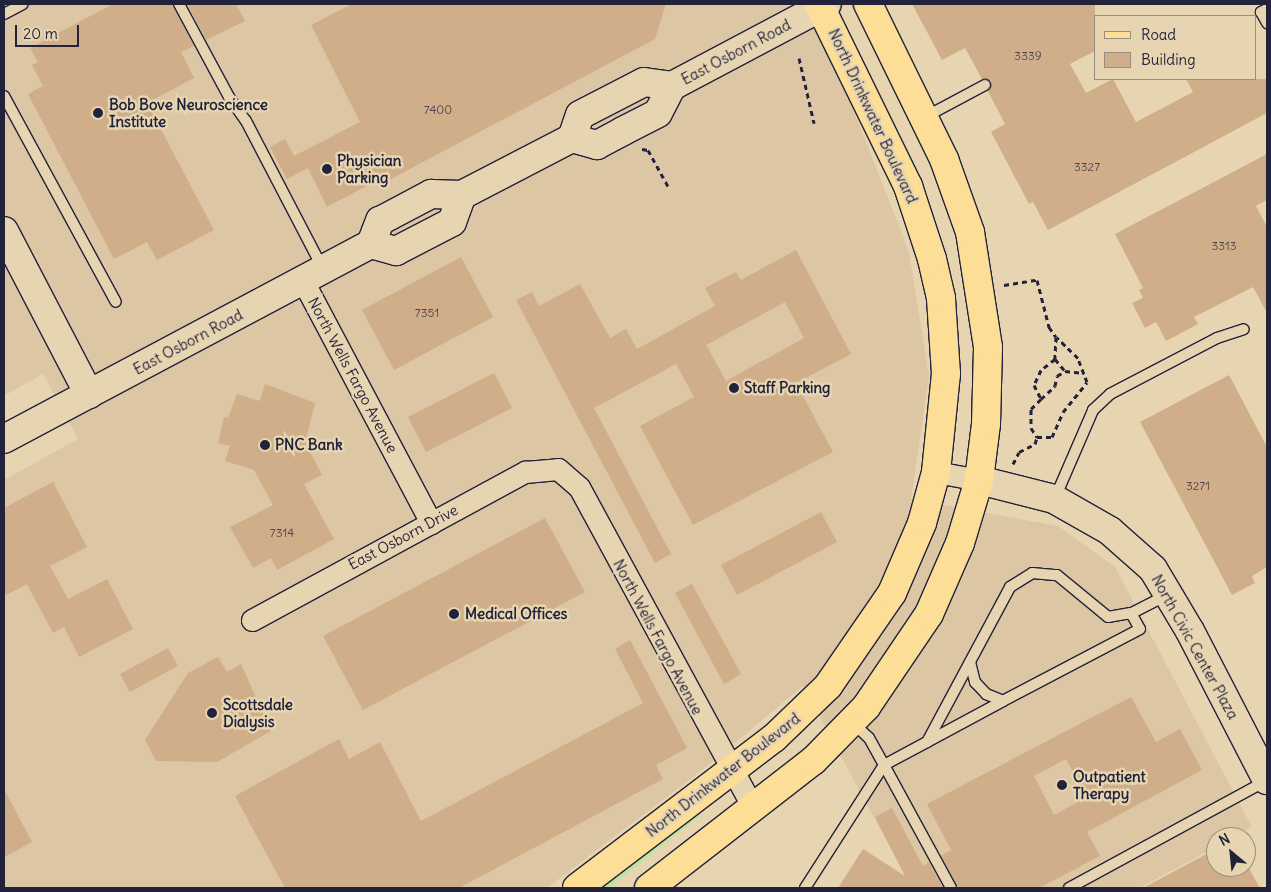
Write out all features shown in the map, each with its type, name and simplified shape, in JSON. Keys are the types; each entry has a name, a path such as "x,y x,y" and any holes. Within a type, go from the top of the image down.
{"main road":[{"path":"654,884 754,809 813,761 852,723 889,678 929,614 960,542 979,480 989,385 985,305 962,204 924,118 868,4"},
{"name":"East Osborn Road","path":"4,439 371,244 380,221 431,194 462,195 572,138 580,115 644,82 672,86 822,5"},
{"name":"North Drinkwater Boulevard","path":"578,888 731,772 802,712 863,640 892,593 908,558 936,472 946,374 941,298 932,259 908,186 822,5"},
{"path":"4,231 89,394"},
{"name":"North Civic Center Plaza","path":"979,480 1054,499 1110,531 1132,548 1170,594 1267,780"}],"street":[{"name":"North Wells Fargo Avenue","path":"313,276 431,523"},
{"name":"North Wells Fargo Avenue","path":"558,469 579,487 731,772 754,809"},
{"name":"East Osborn Drive","path":"252,620 525,472 558,469"},
{"name":"North Civic Center Plaza","path":"936,472 979,480"}],"lane":[{"path":"4,14 23,4"},
{"path":"179,4 229,97 246,121 313,276"},
{"path":"1267,8 1261,12 1267,23"},
{"path":"924,118 985,85"},
{"path":"4,96 116,302"},
{"path":"1054,499 1093,410 1110,394 1217,338 1244,329"},
{"path":"927,742 1010,587 1032,573 1057,575 1108,617 1130,614 1170,594"},
{"path":"805,888 884,765 1140,629 1130,614"},
{"path":"970,662 975,682 986,694 1004,701"},
{"path":"852,723 869,738 952,888"},
{"path":"1069,888 1267,780"}],"path":[{"path":"799,58 814,123"},
{"path":"640,148 648,150 669,188"},
{"path":"1004,285 1037,280 1049,327 1056,337 1074,353 1087,382 1062,412 1052,437 1037,438"},
{"path":"1056,337 1055,359 1066,371"},
{"path":"1041,399 1034,385 1036,376 1055,359"},
{"path":"1013,465 1019,452 1035,444 1037,438 1031,428 1032,409 1055,386 1057,376 1066,371 1084,373"}],"shaded area":[{"path":"4,4 806,4 834,60 909,252 929,377 911,499 1058,526 1115,567 1252,827 1206,827 1206,852 1139,888 912,888 803,686 702,770 547,888 4,888 4,480 78,439 43,374 4,396"}],"green space":[{"path":"701,815 609,888 596,888 688,819"}],"building":[{"path":"113,4 172,4 194,46 181,52 194,78 147,103 214,230 157,260 147,242 114,259 28,94 43,86 32,65 38,62 30,48"},
{"path":"187,4 236,4 245,21 206,40"},
{"path":"352,4 666,4 655,39 389,180 387,175 327,207 308,168 287,179 270,147 285,139 294,156 360,122 311,25"},
{"path":"912,4 1095,4 1094,52 1070,64 1086,93 1114,80 1136,122 1193,92 1187,80 1267,79 1267,113 1048,230 1033,202 1029,204 991,132 1005,124 988,91 991,81 982,79 965,48 942,60"},
{"path":"1267,154 1267,200 1256,206 1267,227 1267,313 1253,287 1194,317 1198,324 1166,341 1156,322 1145,328 1132,303 1143,298 1139,290 1143,288 1115,234"},
{"path":"796,250 851,354 796,383 833,452 693,525 640,426 694,397 676,364 594,408 671,554 655,563 516,300 532,292 539,306 580,284 610,338 626,329 637,349 715,306 705,288 736,272 741,280","holes":["785,302 804,338 726,381 706,345"]},
{"path":"461,257 493,317 394,370 362,310"},
{"path":"494,373 512,408 426,452 408,417"},
{"path":"1229,375 1267,447 1267,567 1252,576 1255,583 1232,595 1140,422"},
{"name":"PNC Bank","path":"265,384 315,403 305,442 322,475 304,484 334,539 277,570 271,558 253,568 230,527 273,505 254,470 225,461 230,446 218,443 224,417 228,418 237,394 260,401"},
{"path":"53,482 87,547 50,566 68,599 107,579 133,629 79,657 64,627 53,633 27,584 4,596 4,508"},
{"path":"821,512 837,542 737,595 721,565"},
{"name":"Medical Offices","path":"545,518 585,592 363,710 323,636"},
{"path":"692,584 741,674 724,684 675,593"},
{"path":"630,640 687,748 656,765 663,779 459,888 285,888 235,796 339,739 349,759 380,742 421,821 643,703 615,649"},
{"path":"168,648 178,666 130,692 120,674"},
{"name":"Scottsdale Dialysis","path":"218,657 227,672 241,664 271,731 217,762 156,761 145,740 188,673"},
{"name":"Outpatient Therapy","path":"1131,697 1156,742 1180,729 1202,770 1087,832 1100,856 1039,888 958,888 941,856 951,850 927,804","holes":["1066,759 1087,797 1054,815 1034,776"]},
{"path":"4,789 32,842 4,857"},
{"path":"892,808 923,866 929,862 943,888 838,888 863,849 905,876 875,817"},
{"path":"1206,854 1206,877 1254,877 1260,888 1143,888"}],"place":[{"name":"Bob Bove Neuroscience Institute","path":"98,113"},
{"name":"Physician Parking","path":"327,169"},
{"name":"Staff Parking","path":"734,388"},
{"name":"PNC Bank","path":"265,445"},
{"name":"Medical Offices","path":"454,614"},
{"name":"Scottsdale Dialysis","path":"212,713"},
{"name":"Outpatient Therapy","path":"1062,785"}]}
